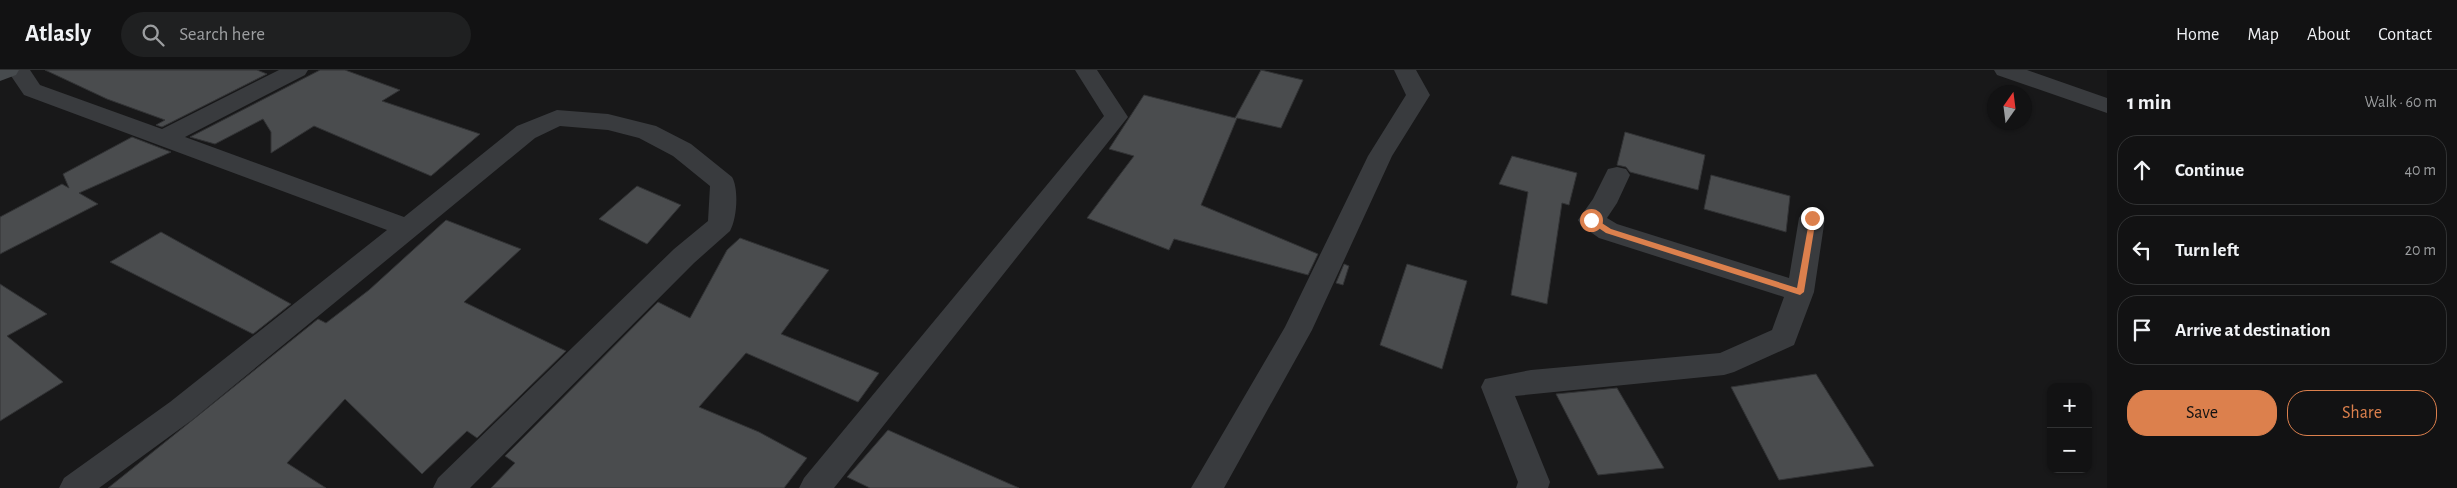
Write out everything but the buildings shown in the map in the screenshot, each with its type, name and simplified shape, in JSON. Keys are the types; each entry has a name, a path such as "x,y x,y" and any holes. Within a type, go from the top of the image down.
{"main road":[{"path":"0,74 8,70"}],"street":[{"path":"18,70 32,90 407,228"},
{"path":"164,138 298,70"},
{"path":"1207,488 1298,330 1380,156 1418,95 1405,70"},
{"path":"2005,70 2107,106"},
{"path":"815,488 1116,117 1096,72"},
{"path":"75,488 181,411 526,132 557,118 608,122 647,132 682,150 723,183 721,224 684,256 449,488"},
{"path":"1617,175 1604,203 1591,220 1608,231 1800,292"},
{"path":"1532,488 1534,482 1496,387 1724,364 1784,337 1800,292 1812,218"}],"route":[{"path":"1591,220 1608,231 1800,292 1812,218"}]}
